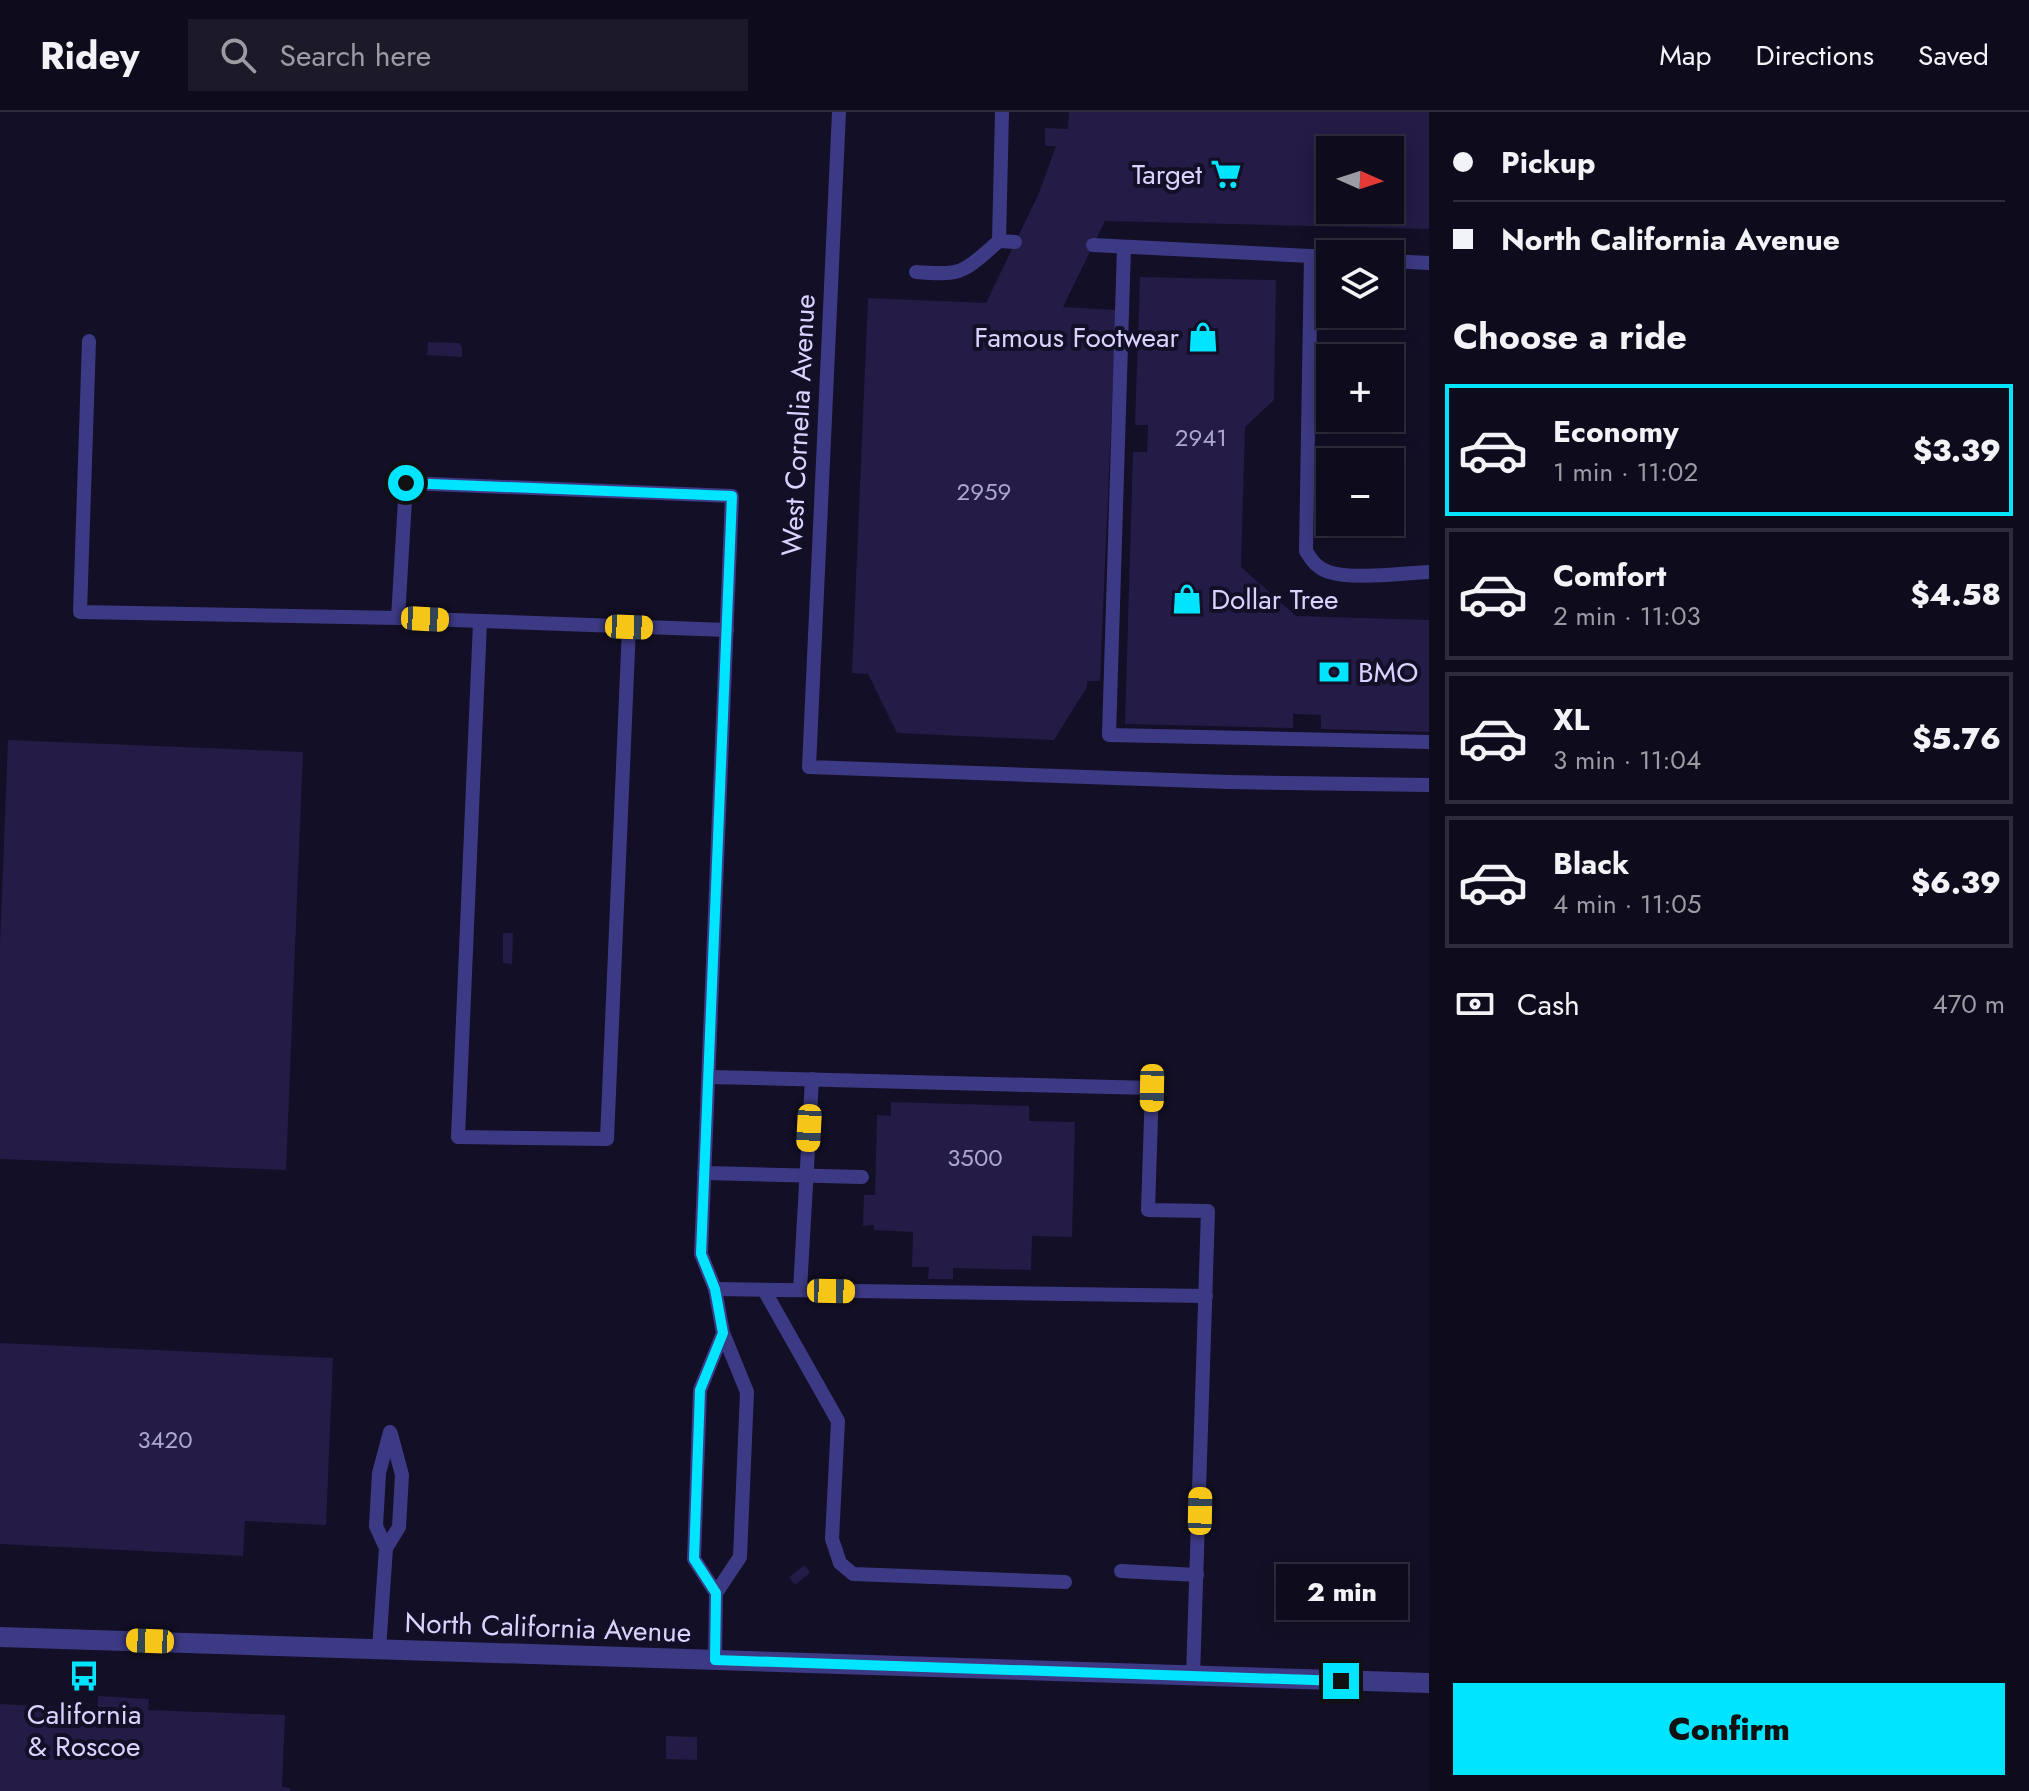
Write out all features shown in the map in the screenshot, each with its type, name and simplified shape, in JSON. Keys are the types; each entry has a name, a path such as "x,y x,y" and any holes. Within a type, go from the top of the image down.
{"street":[{"name":"North California Avenue","path":"0,1637 1429,1683"}],"lane":[{"name":"West Cornelia Avenue","path":"839,112 809,767 1429,785"},
{"path":"999,241 1002,112"},
{"path":"916,272 949,274 967,268 999,241 1015,242"},
{"path":"1093,245 1316,256"},
{"path":"1124,247 1109,735 1429,742"},
{"path":"1311,256 1306,551 1312,561 1330,573 1429,572"},
{"path":"1404,262 1429,263"},
{"path":"89,341 80,612 398,618 727,630"},
{"path":"398,618 406,483 732,496 701,1254 715,1289 723,1333 747,1392 740,1557 716,1593 715,1660"},
{"path":"480,622 458,1137 607,1139 629,627"},
{"path":"709,1077 1152,1088 1148,1210 1208,1211 1193,1676"},
{"path":"800,1290 812,1079"},
{"path":"704,1173 862,1177"},
{"path":"715,1289 1206,1296"},
{"path":"764,1290 838,1421 832,1539 840,1563 853,1574 1065,1582"},
{"path":"716,1593 694,1559 700,1390 723,1333"},
{"path":"379,1649 386,1548 399,1527 402,1475 390,1432 379,1473 376,1526 386,1548"},
{"path":"1121,1571 1197,1575"}],"building":[{"path":"1069,112 1429,112 1429,229 1105,221 1063,307 1116,310 1100,681 1087,681 1087,687 1054,740 897,733 868,674 852,673 868,298 986,303 1039,193 1056,146 1045,146 1045,128 1068,129"},
{"path":"1140,277 1276,280 1274,400 1245,427 1241,567 1296,616 1429,620 1429,732 1321,729 1321,715 1293,714 1293,728 1125,724 1133,452 1147,452 1148,425 1135,425"},
{"path":"428,342 459,343 462,357 427,355"},
{"path":"8,740 303,752 286,1170 0,1159 0,943"},
{"path":"503,933 513,933 512,964 503,963"},
{"path":"891,1102 1029,1106 1029,1121 1075,1122 1072,1237 1032,1236 1031,1270 953,1268 953,1279 928,1279 929,1267 912,1267 913,1232 874,1230 874,1225 863,1226 864,1195 875,1195 877,1115 891,1116"},
{"path":"0,1343 333,1358 326,1525 245,1521 243,1556 0,1544"},
{"path":"805,1565 810,1573 795,1585 789,1577"},
{"path":"98,1696 149,1699 148,1710 285,1715 282,1787 290,1788 290,1791 0,1791 0,1704 98,1709"},
{"path":"666,1736 697,1737 697,1760 666,1759"}],"place":[{"name":"Target","path":"1226,174"},
{"name":"Famous Footwear","path":"1203,337"},
{"name":"Dollar Tree","path":"1187,599"},
{"name":"BMO","path":"1334,672"},
{"name":"California & Roscoe","path":"84,1676"}],"route":[{"path":"406,483 732,496 701,1254 715,1289 723,1333 700,1390 694,1559 716,1593 715,1660 1341,1681"}]}
